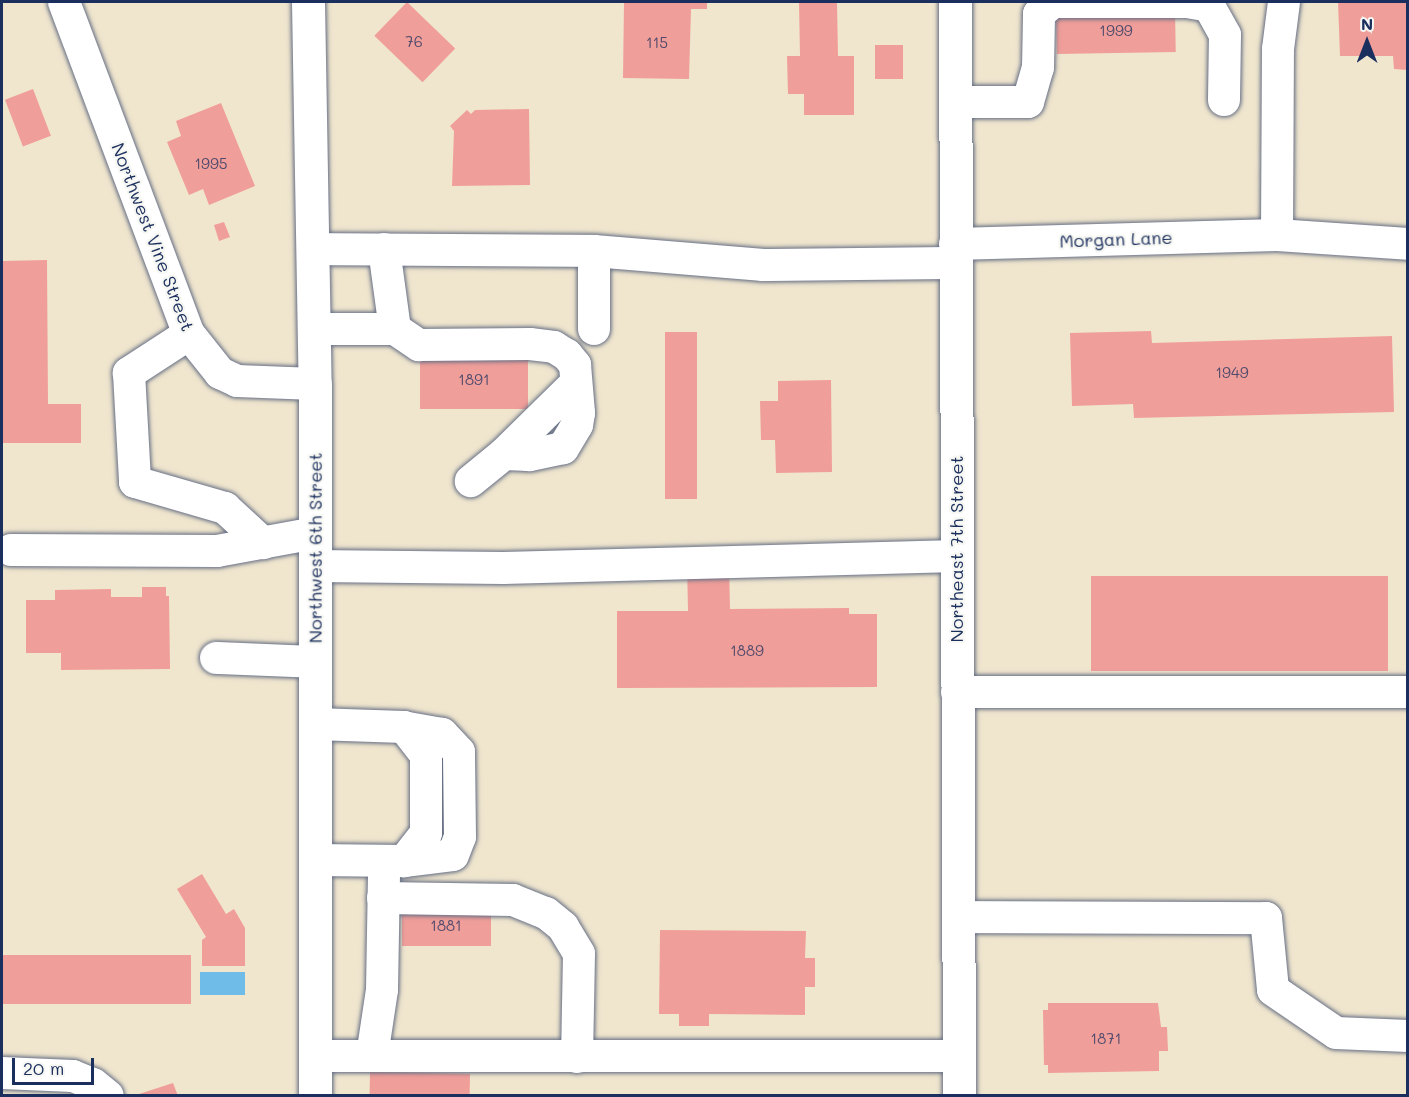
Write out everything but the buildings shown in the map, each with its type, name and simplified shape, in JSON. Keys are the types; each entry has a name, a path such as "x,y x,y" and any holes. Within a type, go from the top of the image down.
{"highway":[{"name":"Northwest 6th Street","path":"308,2 315,384 315,1095"},
{"name":"Northeast 7th Street","path":"955,2 959,1095"}],"street":[{"name":"Northwest Vine Street","path":"64,2 189,334 220,373 237,381 315,384"},
{"path":"955,102 1028,102 1038,68 1039,14 1053,2 1186,2 1209,6 1225,35 1224,100"},
{"path":"1277,235 1278,49 1284,2"},
{"name":"Morgan Lane","path":"313,249 594,251 763,265 1277,235 1351,243 1407,244"},
{"path":"384,249 395,329"},
{"path":"594,251 594,329"},
{"path":"314,329 395,329 419,345 530,344 554,347 575,365 577,425 563,448 529,455 504,454 471,481"},
{"path":"189,334 129,373 135,482 225,508 263,543"},
{"path":"11,550 217,551 315,532"},
{"path":"315,566 503,568 957,556"},
{"path":"216,658 315,662"},
{"path":"957,692 1407,692"},
{"path":"315,724 404,727 442,734 459,752 460,837 453,855 394,861 315,860"},
{"path":"372,1056 382,990 383,898 394,861"},
{"path":"383,898 495,898 528,904 563,927 578,948 577,1057"},
{"path":"958,917 1266,918 1273,990 1336,1033 1407,1036"},
{"path":"315,1056 959,1056"},
{"path":"2,1073 73,1076 93,1084 108,1095"}],"water":[{"path":"200,972 245,972 245,995 200,995"}]}
